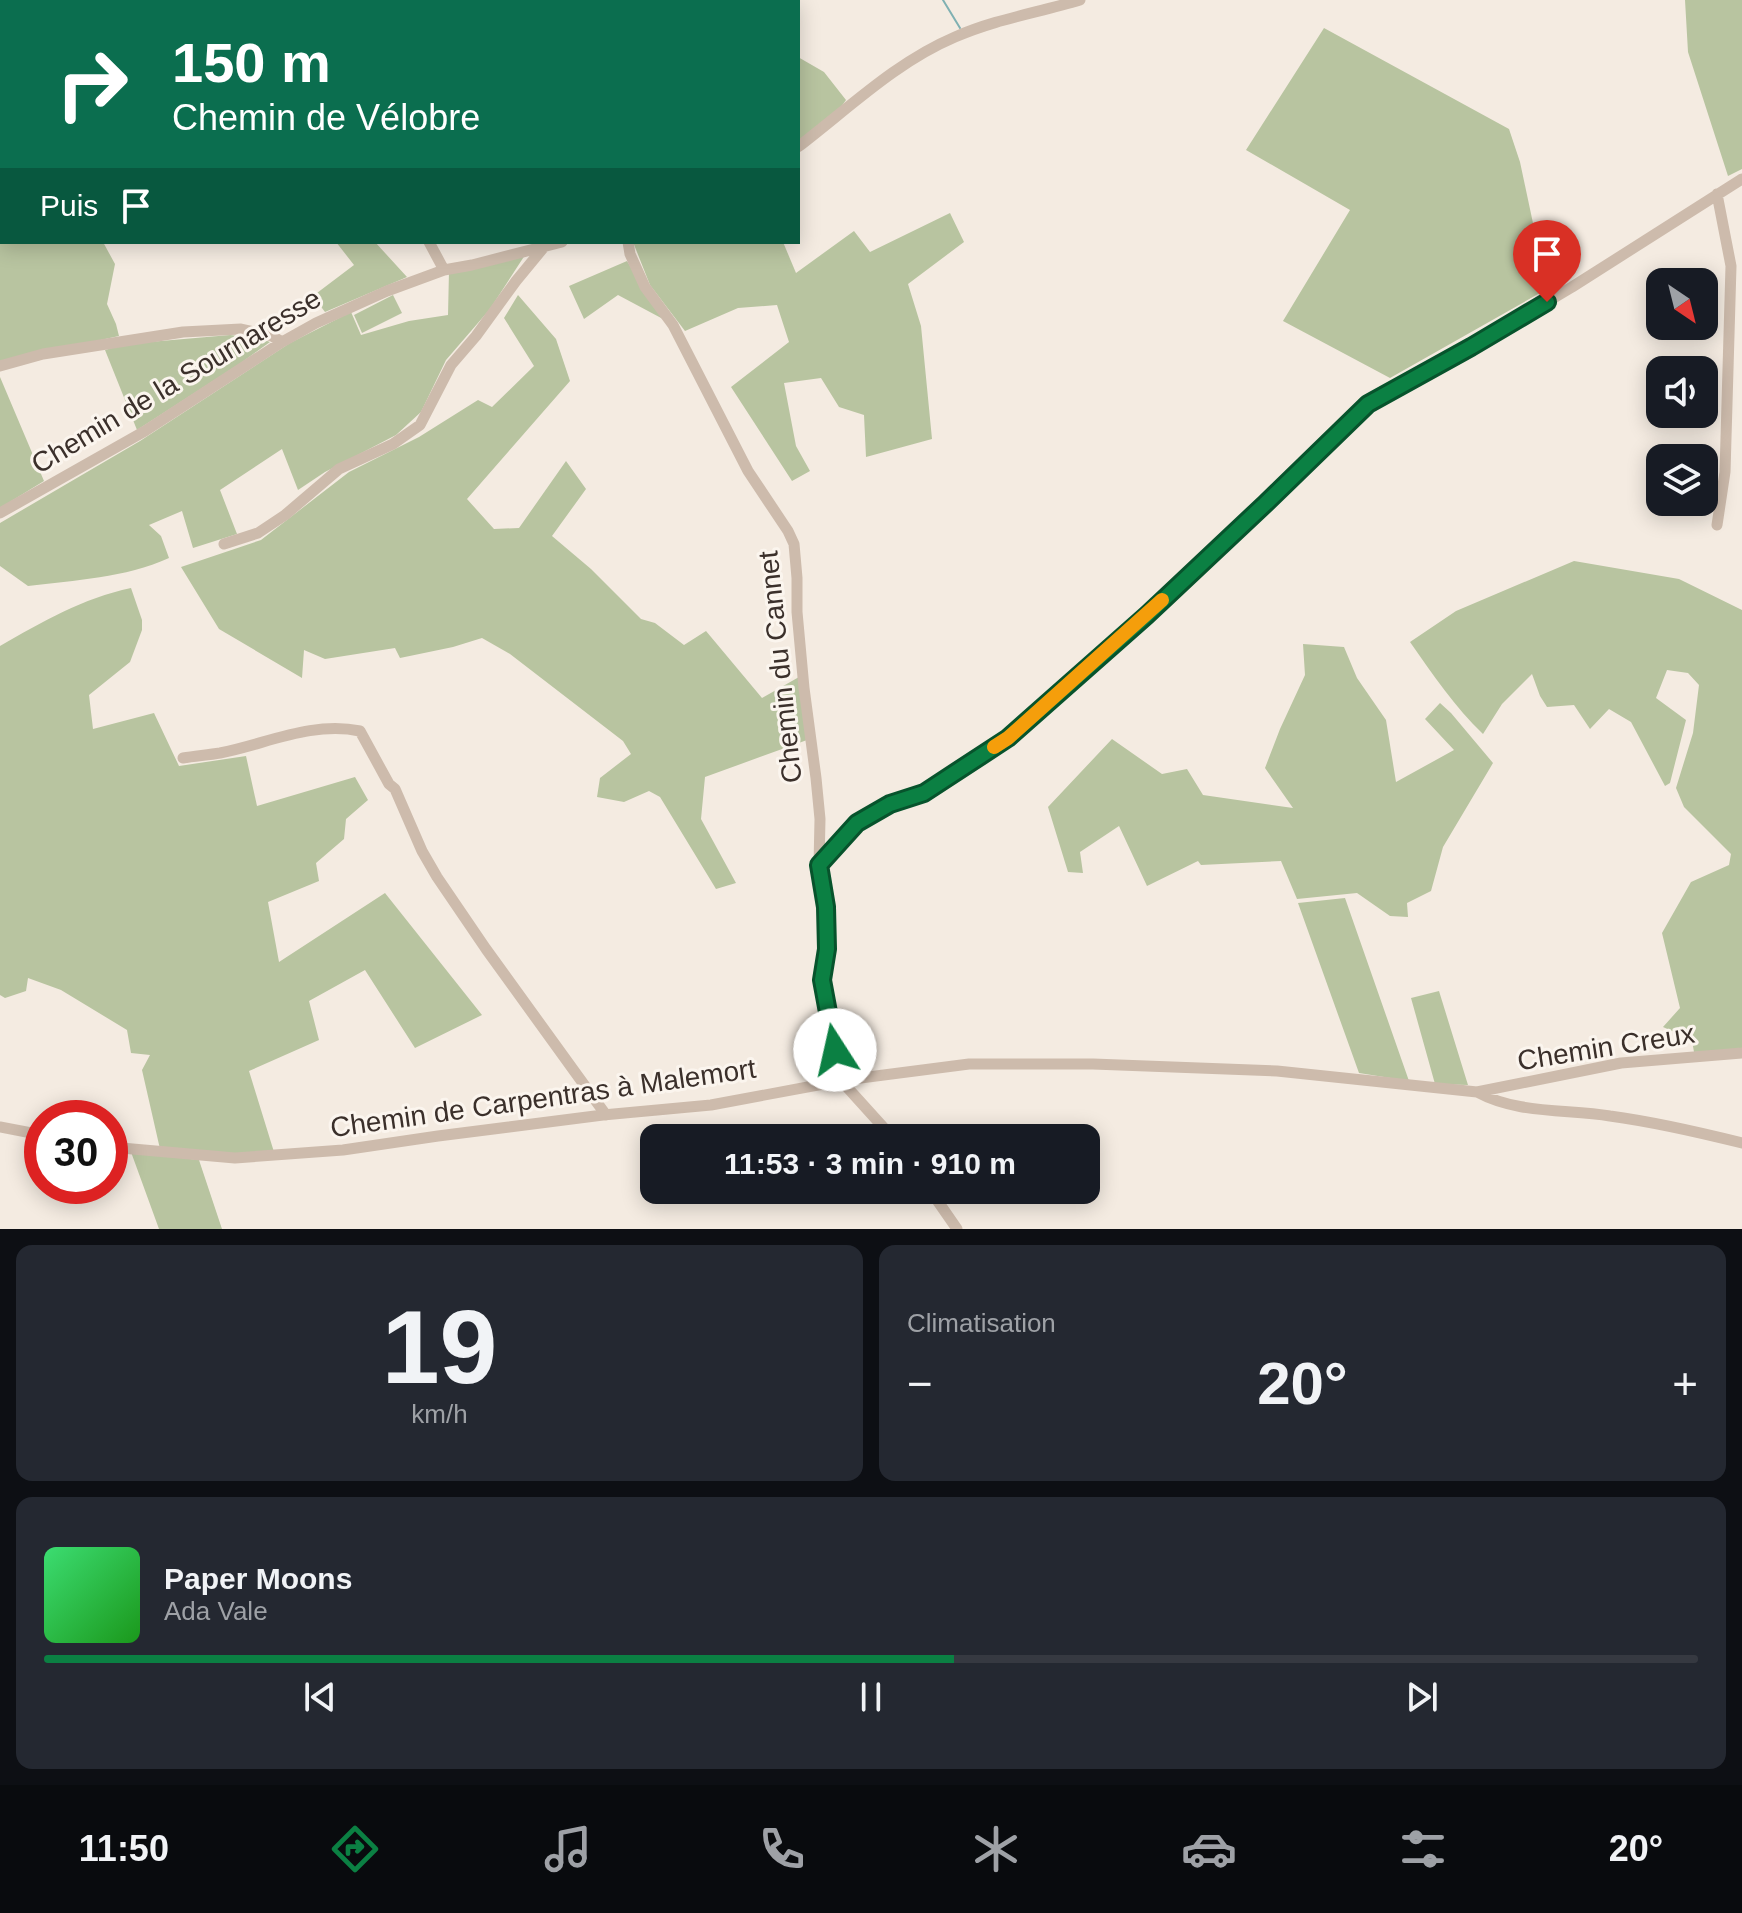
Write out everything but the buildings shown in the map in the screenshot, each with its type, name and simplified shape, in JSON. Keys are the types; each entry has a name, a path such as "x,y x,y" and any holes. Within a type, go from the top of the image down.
{"street":[{"path":"800,145 890,74 953,37 1001,19 1080,0"},
{"path":"819,865 857,823 890,804 924,793 1008,738 1157,605 1368,404 1572,287 1742,179"},
{"path":"1717,194 1731,266 1725,472 1717,525"},
{"path":"430,244 444,270"},
{"name":"Chemin de la Sournaresse","path":"0,513 145,431 282,342 337,313 444,270 555,244"},
{"name":"Chemin du Cannet","path":"628,244 645,287 673,325 748,471 794,544 798,627 820,819 819,865 826,907 827,949 822,980 843,1080"},
{"path":"224,544 258,533 285,515 339,469 393,444 420,425 451,365 544,247"},
{"path":"0,366 43,354 183,332 241,329 272,336 282,342"},
{"path":"183,758 220,753 324,728 360,731 389,784 395,789 437,877 606,1115"},
{"name":"Chemin Creux","path":"1477,1092 1621,1063 1742,1053"},
{"name":"Chemin de Carpentras à Malemort","path":"128,1149 235,1158 273,1157 606,1115 711,1105 843,1080 954,1065 1055,1063 1277,1071 1477,1092 1493,1101 1530,1109 1608,1115 1742,1143"},
{"path":"843,1080 880,1124"},
{"path":"0,1127 24,1132"},
{"path":"940,1204 957,1229"}],"green space":[{"path":"1685,0 1742,0 1742,169 1728,176 1688,52"},
{"path":"1324,28 1509,129 1520,162 1547,289 1390,378 1283,321 1350,210 1246,150"},
{"path":"800,58 824,72 846,100 836,114 800,141"},
{"path":"950,213 964,242 908,284 921,326 932,439 866,457 864,415 839,407 821,378 784,383 796,446 810,471 792,481 731,387 789,342 777,305 738,308 685,331 650,285 634,244 784,244 796,273 854,231 870,252"},
{"path":"0,244 104,244 115,264 107,304 119,336 0,362"},
{"path":"338,244 377,244 407,277 325,312 313,296 354,265"},
{"path":"525,255 490,309 446,360 421,412 396,435 325,472 298,490 282,449 220,490 237,534 193,548 182,511 149,525 161,536 169,558 152,565 100,577 28,586 0,566 0,523 140,441 290,343 351,312 361,335 409,321 448,315 449,271"},
{"path":"627,261 663,319 618,295 584,319 569,286"},
{"path":"393,295 402,313 362,333 354,315"},
{"path":"518,295 556,339 570,381 467,499 494,529 519,528 566,461 586,489 552,536 591,569 641,619 655,623 684,645 706,631 762,698 799,677 807,740 705,777 701,819 736,883 716,889 660,797 649,791 624,802 597,797 600,778 631,754 623,741 510,654 482,638 400,658 395,648 325,659 304,650 302,678 219,629 181,567 261,540 349,472 419,437 478,400 492,407 534,366 504,318"},
{"path":"230,335 270,342 137,430 105,350 126,344"},
{"path":"0,377 44,481 0,508"},
{"path":"1574,561 1679,579 1742,610 1742,1049 1694,1052 1691,1035 1663,1027 1680,1008 1662,933 1691,882 1729,865 1731,854 1684,807 1676,788 1693,733 1699,685 1688,673 1667,670 1656,698 1686,720 1670,783 1665,786 1631,722 1609,709 1590,729 1574,705 1547,707 1532,674 1502,704 1483,734 1454,702 1410,642 1456,611"},
{"path":"131,588 142,620 142,630 130,662 89,695 93,729 154,713 179,766 246,756 257,806 355,777 368,800 346,819 344,839 316,863 319,881 268,902 279,962 385,893 482,1015 415,1048 365,970 309,1001 319,1040 249,1071 274,1152 224,1154 160,1149 142,1070 150,1055 131,1053 127,1030 61,990 28,978 26,991 5,998 0,995 0,646 80,604"},
{"path":"1303,644 1344,647 1357,678 1386,720 1396,782 1454,750 1425,719 1440,703 1493,763 1443,847 1431,891 1407,903 1408,917 1390,916 1357,893 1297,899 1281,861 1201,865 1198,861 1147,886 1119,826 1080,852 1083,873 1068,872 1048,807 1112,739 1162,774 1187,769 1203,795 1293,808 1265,768 1305,675"},
{"path":"1345,898 1409,1081 1359,1073 1298,903"},
{"path":"1439,991 1468,1085 1435,1084 1411,998"},
{"path":"131,1152 199,1160 222,1229 159,1229"}],"waterway":[{"path":"943,0 960,28"}],"slow traffic":[{"path":"994,747 1008,738 1162,600"}],"route":[{"path":"835,1050 822,980 827,949 826,907 819,865 857,823 890,804 924,793 1008,738 1147,615 1368,404 1547,302"}]}
